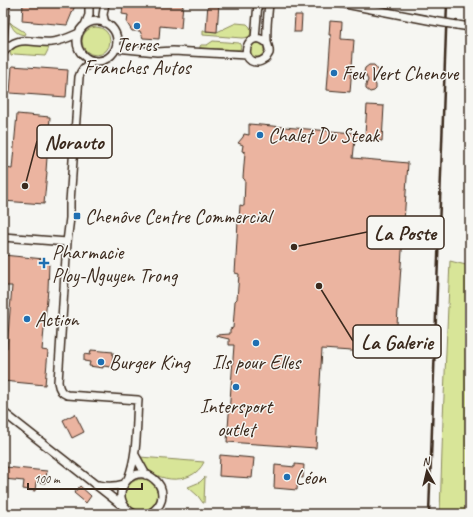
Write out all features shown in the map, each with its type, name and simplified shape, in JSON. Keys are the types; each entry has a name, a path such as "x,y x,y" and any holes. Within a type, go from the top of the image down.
{"street":[{"path":"3,43 6,3"},
{"path":"85,25 95,22 105,23 114,31 117,42 116,48 109,57 104,60 92,61 82,55 79,50 77,38 89,15 89,3"},
{"path":"105,3 103,15 105,23"},
{"path":"255,38 258,3"},
{"path":"267,43 260,38 255,38 250,41 246,50 250,59 259,62 264,60 269,52 267,43 269,3"},
{"path":"340,3 470,27"},
{"path":"3,53 9,45 17,41 50,42 62,40 79,33"},
{"path":"116,48 151,52 173,51 247,55"},
{"path":"92,61 83,68 79,77 70,218 58,367 58,387 63,394 71,396 138,400 135,455 133,466 122,489 121,495 124,507"},
{"path":"3,237 67,242"},
{"path":"3,412 134,514"},
{"path":"135,455 146,475"},
{"path":"96,484 116,486 133,476 140,474 152,477 160,486 162,498 154,512 149,514"},
{"path":"160,503 161,514"}],"green space":[{"path":"10,22 26,33 25,35 19,34 15,31"},
{"path":"236,23 247,24 250,27 251,33 249,37 242,38 203,35 203,31 217,32"},
{"path":"96,27 106,31 110,41 106,51 96,55 86,51 82,41 86,31"},
{"path":"213,41 239,43 241,46 240,50 200,48 201,45 207,45"},
{"path":"257,43 262,45 264,50 262,55 257,57 252,55 250,50 252,45"},
{"path":"18,45 49,46 45,56 14,54 11,56 10,52"},
{"path":"450,261 470,266 470,514 440,514"},
{"path":"140,457 204,462 198,470 190,476 181,479 170,479 161,477 152,472 145,466"},
{"path":"205,477 203,503 188,487 200,482"},
{"path":"142,479 154,484 159,496 154,508 142,513 130,508 125,496 130,484"}],"building":[{"path":"23,3 76,3 67,25 22,21"},
{"path":"133,3 183,3 181,28 160,26 159,39 143,38 140,31 132,31 127,23 128,15 122,14 123,6 133,6"},
{"path":"208,3 219,3 217,32 206,31"},
{"path":"295,15 302,15 301,32 294,32"},
{"path":"330,21 342,22 341,39 354,40 350,92 327,90 331,35 329,35"},
{"path":"369,65 374,65 379,72 373,80 376,85 376,89 370,92 366,89 368,80 364,72 365,68"},
{"path":"12,66 68,70 66,97 10,93"},
{"path":"367,105 384,106 382,141 355,139 353,158 408,163 395,354 322,349 316,448 227,442 234,345 229,345 229,339 216,335 230,334 230,329 233,328 235,301 237,299 239,274 235,273 238,221 240,205 244,206 245,180 243,178 245,152 242,151 243,145 238,143 244,134 249,135 249,124 365,134"},
{"path":"17,114 50,117 44,204 3,201 6,168 12,169"},
{"path":"3,255 44,259 49,264 42,350 48,351 45,385 3,381 3,347 7,348 12,286 3,286"},
{"name":"Burger King","path":"91,350 113,352 112,367 103,366 103,368 89,366 90,362 84,361 84,354 90,355"},
{"path":"75,414 84,432 72,438 63,420"},
{"path":"220,455 254,458 252,478 219,476"},
{"name":"Léon","path":"295,464 304,465 303,478 298,477 297,490 274,488 275,465 295,467"},
{"path":"5,467 47,471 45,483 36,482 35,491 23,489 24,481 4,479"},
{"path":"80,486 91,496 86,503 74,493"}],"railway":[{"path":"429,514 447,3"}],"place":[{"name":"Terres Franches Autos","path":"137,26"},
{"name":"Feu Vert Chenove","path":"334,73"},
{"name":"Chalet Du Steak","path":"260,135"},
{"name":"Norauto","path":"25,186"},
{"name":"Chenôve Centre Commercial","path":"77,216"},
{"name":"La Poste","path":"294,247"},
{"name":"Pharmacie Ploy-Nguyen Trong","path":"44,263"},
{"name":"La Galerie","path":"319,286"},
{"name":"Action","path":"27,319"},
{"name":"Ils pour Elles","path":"256,343"},
{"name":"Burger King","path":"101,362"},
{"name":"Intersport outlet","path":"236,387"},
{"name":"Léon","path":"287,477"}]}
